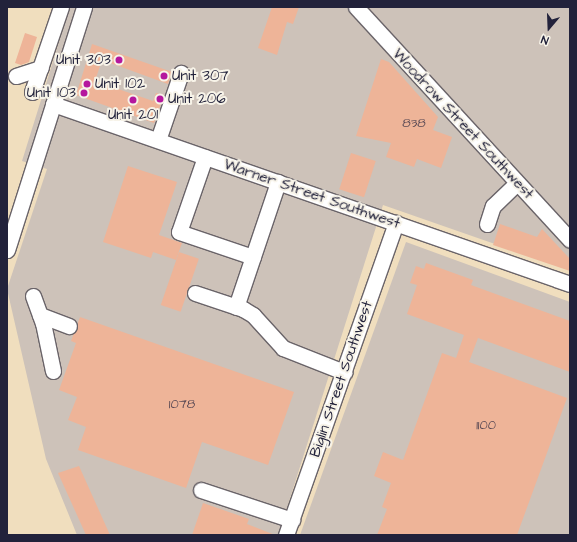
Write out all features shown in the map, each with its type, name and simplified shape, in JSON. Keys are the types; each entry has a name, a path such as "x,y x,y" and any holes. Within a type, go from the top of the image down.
{"street":[{"path":"32,92 61,7"},
{"path":"7,250 84,7"},
{"name":"Woodrow Street Southwest","path":"356,7 570,240"},
{"path":"16,76 41,68"},
{"path":"158,140 181,73"},
{"name":"Warner Street Southwest","path":"54,104 570,284"},
{"path":"205,157 179,232 253,257"},
{"path":"236,307 278,182"},
{"path":"487,224 493,206 517,182"},
{"name":"Biglin Street Southwest","path":"286,535 396,224"},
{"path":"195,293 236,307 253,315 283,348 344,372"},
{"path":"33,296 40,315 53,371"},
{"path":"40,315 69,326"},
{"path":"201,490 292,520"}],"shaded area":[{"path":"70,7 570,7 570,270 383,205 279,533 284,535 77,535 46,459 7,289 47,169 22,161"},
{"path":"406,242 570,302 570,535 300,535"}],"building":[{"path":"272,7 299,7 293,24 287,22 277,55 258,48"},
{"path":"25,33 37,37 29,62 21,65 15,63"},
{"path":"92,44 172,72 168,84 102,60 95,81 153,101 156,93 164,95 154,123 76,95"},
{"path":"381,59 389,62 438,117 433,130 452,137 441,168 417,159 414,167 386,157 391,143 356,136"},
{"path":"351,153 376,161 364,197 339,189"},
{"path":"128,166 177,182 159,235 182,243 176,260 153,252 151,258 103,242"},
{"path":"500,224 537,237 542,229 570,259 570,271 493,245"},
{"path":"179,252 199,259 181,312 161,305"},
{"path":"426,263 473,280 471,285 570,321 570,372 478,338 469,362 567,398 517,535 377,535 387,509 382,507 391,483 374,476 383,452 403,460 442,353 456,358 464,335 407,314 417,285 410,283 416,266 424,269"},
{"path":"80,317 294,392 268,465 202,442 186,488 78,450 86,427 68,420 77,397 59,390 76,343 71,341"},
{"path":"79,466 110,535 86,535 58,473"},
{"path":"203,503 249,519 247,524 275,535 192,535"}],"place":[{"name":"Unit 303","path":"119,60"},
{"name":"Unit 307","path":"164,76"},
{"name":"Unit 102","path":"87,84"},
{"name":"Unit 103","path":"84,93"},
{"name":"Unit 206","path":"160,99"},
{"name":"Unit 201","path":"133,100"}]}
